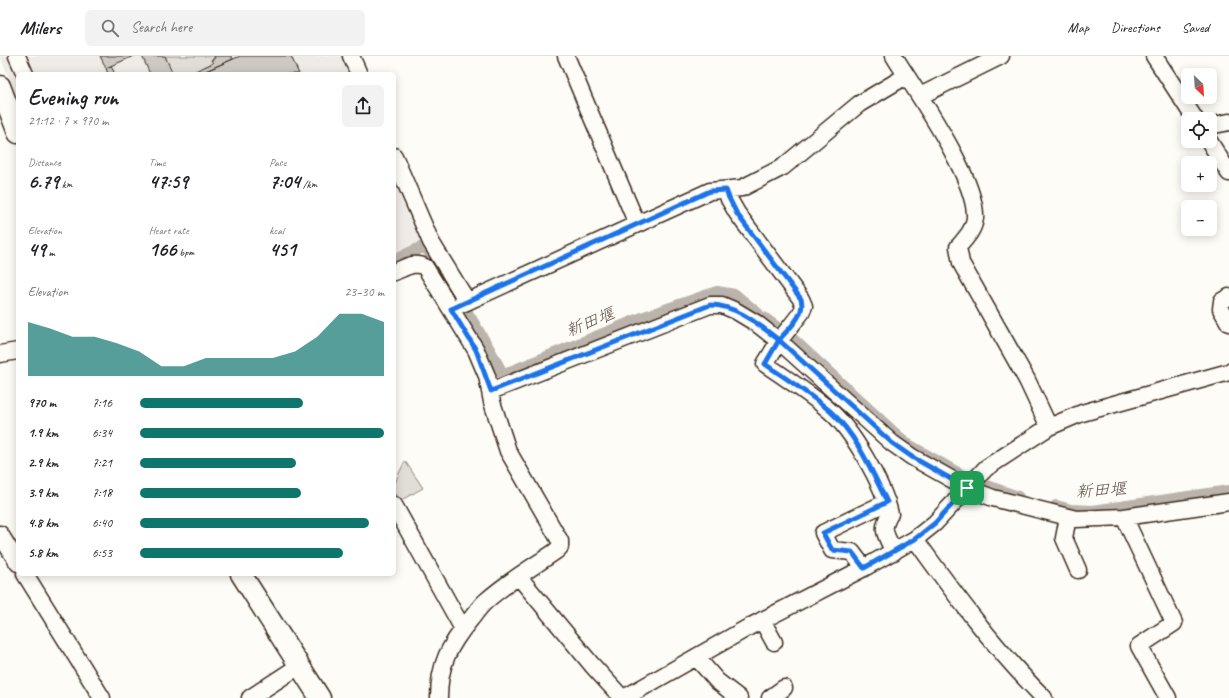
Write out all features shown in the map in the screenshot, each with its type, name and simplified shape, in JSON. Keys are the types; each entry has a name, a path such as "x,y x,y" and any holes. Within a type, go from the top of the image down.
{"main road":[{"path":"0,86 16,128"},
{"path":"242,576 320,698"}],"street":[{"path":"17,56 24,72"},
{"path":"351,56 358,72"},
{"path":"566,56 637,224"},
{"path":"894,56 920,96 952,152 973,204 975,219 970,233 958,247 961,263 1027,380 1049,428"},
{"path":"920,96 1001,56"},
{"path":"1154,56 1190,112"},
{"path":"451,309 710,191 742,188 783,167 859,104 906,76"},
{"path":"1217,125 1229,122"},
{"path":"1213,148 1229,173"},
{"path":"396,161 431,242 467,301"},
{"path":"726,190 737,214 801,299 804,306 801,313 779,340 765,364 830,411 841,422 862,453 887,502 890,514 885,523 884,529 894,552"},
{"path":"396,271 413,264 420,264 425,267 476,350 491,391 492,402 508,451 560,541 560,547 556,551 485,601 463,629 450,647 444,661 439,682 439,698"},
{"path":"1229,297 1222,301 1221,309 1229,323"},
{"path":"491,391 710,305 722,305 736,311 779,340 892,443 912,457 967,488 994,498 1068,517 1097,520 1124,518 1229,502"},
{"path":"0,354 16,351"},
{"path":"519,578 592,665 623,698 762,620 864,568 915,539 935,523 986,468 1049,428 1082,413 1229,372"},
{"path":"864,568 852,552 832,550 823,533 887,502"},
{"path":"396,509 463,629"},
{"path":"1068,517 1064,538 1078,570"},
{"path":"1124,518 1174,623 1140,646 1168,698"},
{"path":"0,534 16,560"},
{"path":"915,539 956,597 1024,678 1044,698"},
{"path":"26,576 102,698"},
{"path":"762,620 774,642"},
{"path":"696,657 717,682 739,698"},
{"path":"250,698 299,666"},
{"path":"770,698 784,688"}],"shaded area":[{"path":"0,56 347,56 354,72 16,72 16,96"},
{"path":"165,56 214,56 215,58 211,60 213,63 193,72 172,72"},
{"path":"396,169 427,242 396,256"},
{"path":"405,461 423,488 398,502 396,497 396,482"}],"building":[{"path":"100,56 134,56 106,68"},
{"path":"142,56 165,56 172,72 149,72"},
{"path":"214,56 231,56 233,59 204,72 193,72 213,63 211,60 215,58"},
{"path":"240,56 291,56 298,72 204,72"},
{"path":"111,66 114,72 107,72 106,68"}],"waterway":[{"name":"新田堰","path":"396,259 425,246 433,258"},
{"name":"新田堰","path":"465,309 503,375 642,318 717,292 735,295 758,314"},
{"name":"新田堰","path":"764,318 779,329"},
{"name":"新田堰","path":"788,335 905,443 968,479"},
{"name":"新田堰","path":"978,483 1018,497"},
{"name":"新田堰","path":"1056,506 1071,510 1093,511 1229,491"}],"route":[{"path":"967,488 912,457 892,443 779,340 801,313 804,306 801,299 737,214 726,190 719,189 710,191 451,309 476,350 487,376 491,391 710,305 722,305 736,311 779,340 765,364 830,411 841,422 872,470 887,502 823,533 832,550 852,552 864,568 915,539 935,523 967,488"}]}
